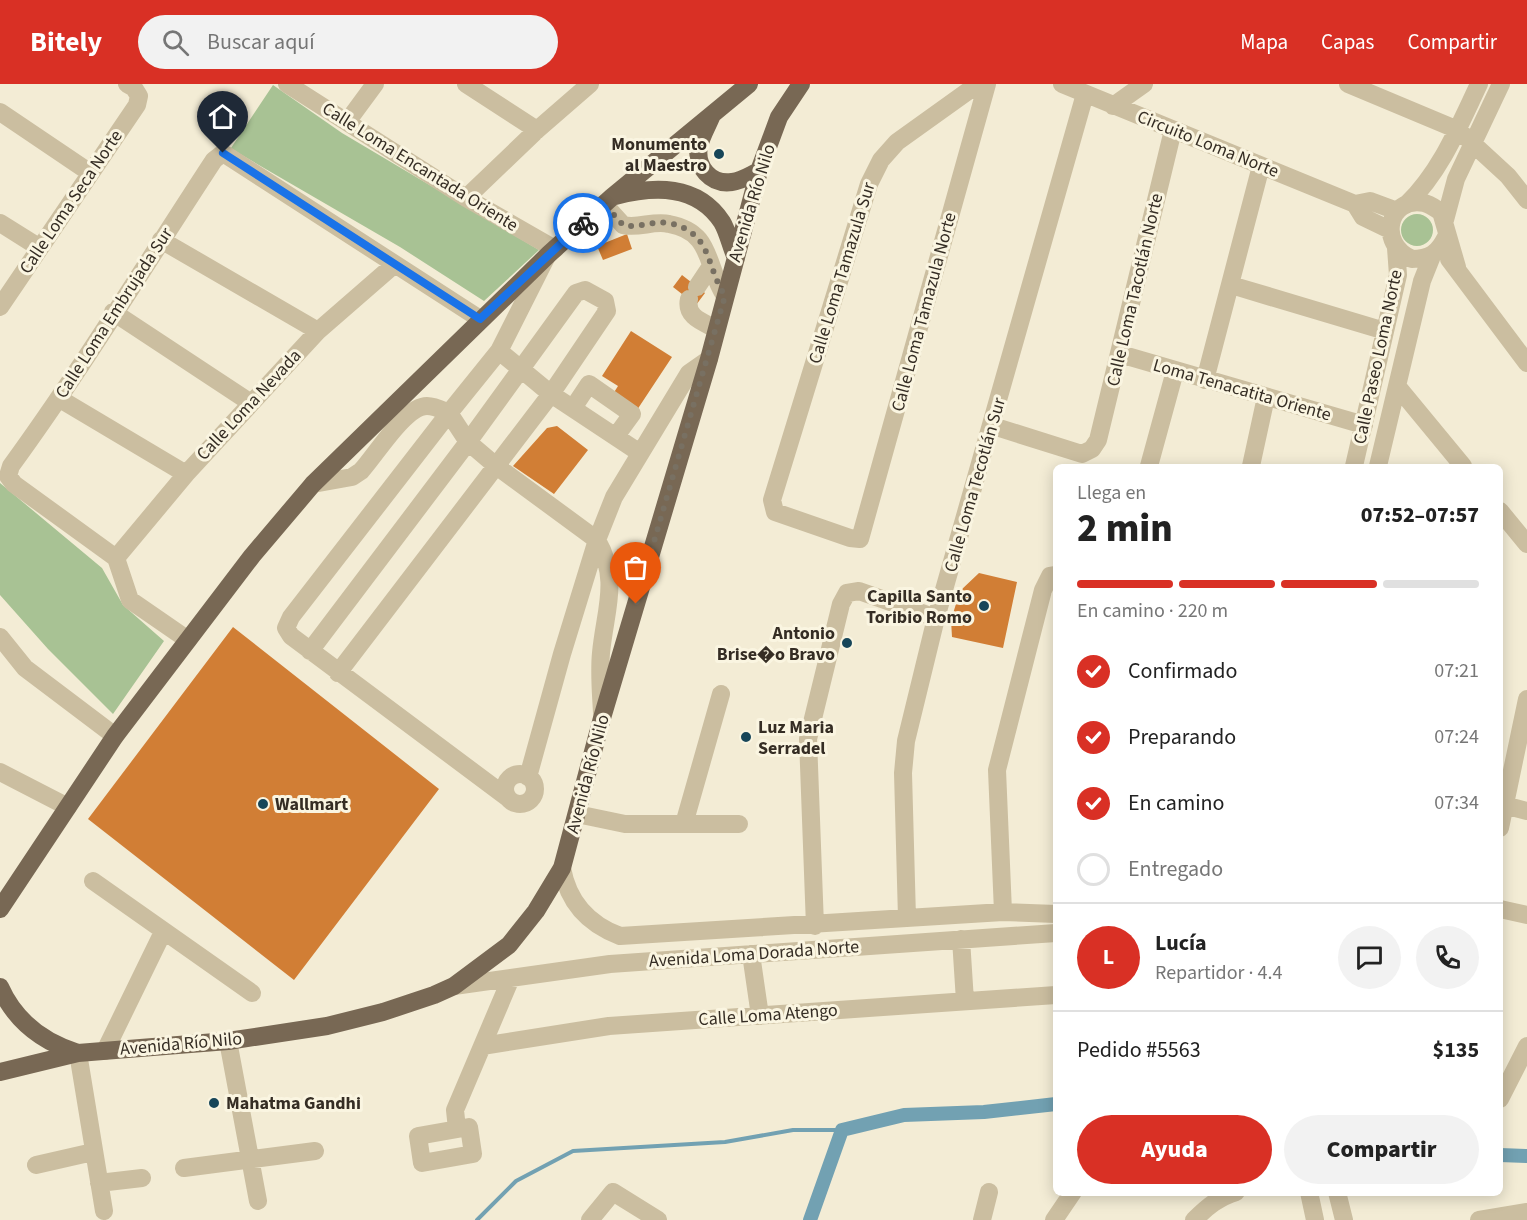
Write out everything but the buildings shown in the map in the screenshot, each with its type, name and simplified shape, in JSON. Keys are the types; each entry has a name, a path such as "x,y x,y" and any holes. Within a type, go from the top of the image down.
{"main road":[{"path":"3,901 115,736 252,556 313,484 552,251 608,200 749,84"},
{"name":"Avenida Río Nilo","path":"0,1072 78,1053 228,1041 327,1026 383,1012 434,995 454,986 509,945 536,911 562,868 602,718 709,359 759,171 779,117 801,84"},
{"path":"714,111 699,148 702,169 710,177 729,183 759,171"},
{"path":"608,200 651,188 687,194 700,200 723,224 736,258"},
{"path":"0,987 14,1011 32,1030 54,1044 78,1053"}],"street":[{"name":"Calle Loma Encantada Oriente","path":"287,84 552,251"},
{"path":"347,122 375,84"},
{"path":"466,84 537,130"},
{"path":"466,198 537,130 590,84"},
{"name":"Calle Loma Tamazula Sur","path":"860,538 850,538 775,512 772,506 869,184 881,160 897,142 978,84"},
{"name":"Calle Loma Tamazula Norte","path":"860,538 987,84"},
{"name":"Circuito Loma Norte","path":"1062,84 1355,204 1370,201 1402,208"},
{"path":"1113,106 1144,84"},
{"path":"1440,241 1412,259 1396,248 1390,230 1402,208 1426,186 1458,130 1479,84"},
{"name":"Calle Paseo Loma Norte","path":"1378,464 1422,281 1440,241 1456,179 1501,84"},
{"path":"1357,86 1458,130 1508,176 1527,201"},
{"name":"Calle Loma Seca Norte","path":"0,307 89,172 137,105 133,90"},
{"name":"Calle Loma Tecotlán Sur","path":"907,918 903,773 906,741 936,618 993,426 1085,94"},
{"path":"0,112 89,172"},
{"name":"Calle Loma Tacotlán Norte","path":"993,426 1082,453 1092,449 1098,440 1173,130"},
{"name":"Calle Loma Embrujada Sur","path":"116,558 14,484 8,476 11,466 60,399 113,312 214,160 223,153 394,264"},
{"path":"1205,380 1262,166"},
{"path":"608,200 623,225 668,223 693,232 706,249 725,296"},
{"path":"1402,208 1425,202 1441,212 1440,241 1456,267 1527,363"},
{"name":"Circuito Loma Norte","path":"1355,204 1363,217 1390,230"},
{"path":"0,223 40,248"},
{"path":"161,240 318,331"},
{"name":"Calle Paseo Loma Norte","path":"1354,464 1398,275 1396,248"},
{"path":"552,251 499,351 449,412 291,617 286,628 291,636 338,673 508,798 521,804 530,800 535,791 528,777 574,610 614,496 688,373 709,359"},
{"path":"394,264 480,319"},
{"name":"Calle Loma Nevada","path":"116,558 250,402 318,331 394,264"},
{"path":"711,266 693,293 688,306 692,316 717,329"},
{"path":"1231,285 1385,332"},
{"path":"310,651 468,442 579,290 585,290 605,301 606,311 551,394 338,673"},
{"path":"113,312 250,402"},
{"path":"499,351 551,394 640,453"},
{"name":"Loma Tenacatita Oriente","path":"1120,354 1364,425"},
{"path":"1150,464 1175,371"},
{"path":"573,408 589,384 632,414 616,436"},
{"path":"1397,386 1460,464"},
{"path":"1251,464 1266,397"},
{"path":"60,399 186,474"},
{"path":"313,484 352,477 361,471 408,414 419,407 435,407 449,412 468,442 495,465 597,540 607,557 611,580 600,670 602,718"},
{"path":"1503,516 1527,544"},
{"path":"116,558 130,600 188,640"},
{"path":"1004,912 997,770 1043,590 1053,575"},
{"path":"815,926 808,739 841,604 847,593 859,591 936,618"},
{"path":"0,637 25,668 115,736"},
{"path":"684,824 721,694"},
{"path":"1503,811 1527,699"},
{"path":"0,772 68,807"},
{"path":"1504,805 1527,811"},
{"path":"578,814 625,824 739,824"},
{"name":"Avenida Loma Dorada Norte","path":"562,868 567,889 578,908 593,922 620,936 815,926 1004,912 1053,914"},
{"path":"93,881 252,993"},
{"path":"1503,910 1527,915"},
{"path":"105,1051 163,932"},
{"name":"Avenida Loma Dorada Norte","path":"454,986 609,964 1053,933"},
{"path":"961,939 965,1001"},
{"path":"751,954 760,1016"},
{"path":"457,1129 455,1110 511,978"},
{"name":"Calle Loma Atengo","path":"482,1046 577,1030 1053,995"},
{"path":"228,1041 258,1201"},
{"path":"1503,1093 1527,1046"},
{"path":"78,1053 104,1211"},
{"path":"184,1168 315,1151"},
{"path":"36,1165 93,1152"},
{"path":"99,1183 142,1178"},
{"path":"590,1220 613,1192 658,1220"},
{"path":"982,1220 989,1192"},
{"path":"1054,1220 1070,1196"},
{"path":"1194,1220 1224,1196"},
{"path":"1310,1196 1315,1220"},
{"path":"1338,1196 1344,1220"},
{"path":"1479,1220 1527,1212"}],"green space":[{"path":"273,85 342,133 539,250 484,301 400,247 240,154 231,148"},
{"path":"1417,214 1428,219 1433,230 1428,241 1417,246 1406,241 1401,230 1406,219"},
{"path":"0,483 102,568 123,605 164,641 113,714 48,649 0,595"}],"waterway":[{"path":"810,1220 842,1130 904,1115 984,1112 1053,1104"},
{"path":"477,1220 516,1181 573,1151 725,1142 793,1130 842,1130"},
{"path":"1503,1155 1527,1156"}],"way so far":[{"path":"583,223 604,204 617,220 629,227 649,223 668,223 693,232 701,240 710,257 717,283 725,296 709,359 636,604"}],"place":[{"name":"Monumento al Maestro","path":"719,154"},
{"name":"Capilla Santo Toribio Romo","path":"984,606"},
{"name":"Antonio Brise�o Bravo","path":"847,643"},
{"name":"Luz Maria Serradel","path":"746,737"},
{"name":"Wallmart","path":"263,804"},
{"name":"Mahatma Gandhi","path":"214,1103"}],"route":[{"path":"223,153 480,319 583,223"}]}
